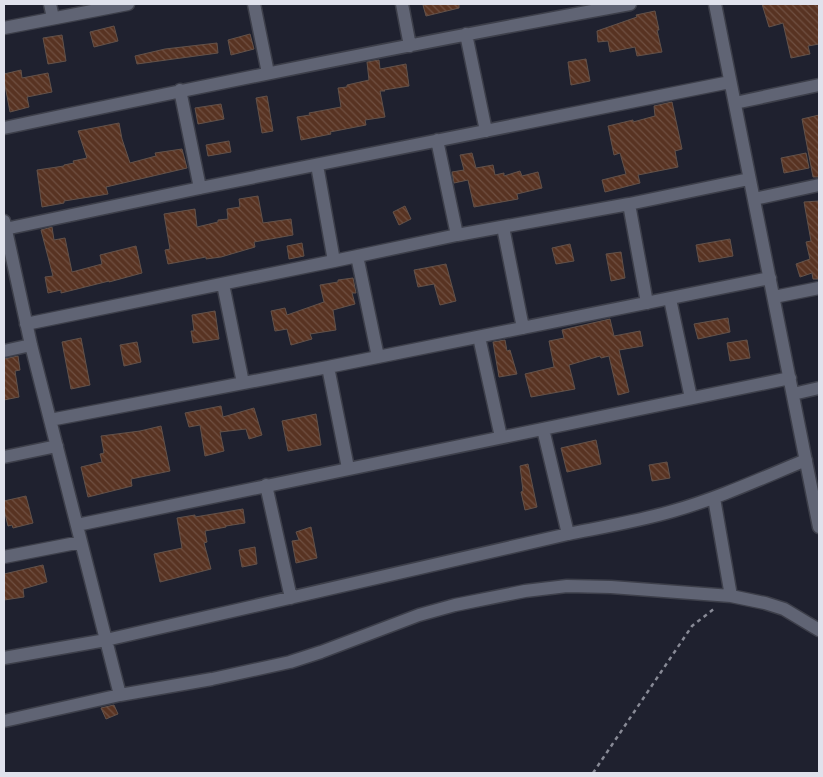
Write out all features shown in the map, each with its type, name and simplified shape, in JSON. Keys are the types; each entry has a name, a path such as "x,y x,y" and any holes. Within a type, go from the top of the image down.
{"street":[{"path":"50,4 53,18"},
{"path":"4,28 128,4"},
{"path":"254,4 268,73"},
{"path":"402,4 410,46"},
{"path":"4,128 180,90 630,4"},
{"path":"715,4 806,460 815,486 819,527"},
{"path":"466,34 486,131"},
{"path":"120,695 7,252 5,225 317,165 730,82"},
{"path":"735,103 819,85"},
{"path":"180,90 200,188"},
{"path":"438,140 457,235"},
{"path":"317,165 334,261"},
{"path":"26,324 457,235 629,204 749,179"},
{"path":"754,199 819,186"},
{"path":"629,204 647,303"},
{"path":"503,227 523,328"},
{"path":"357,256 378,357"},
{"path":"50,420 328,367 770,278"},
{"path":"223,284 243,383"},
{"path":"774,297 819,288"},
{"path":"670,299 691,398"},
{"path":"479,337 501,437"},
{"path":"4,351 31,345"},
{"path":"328,367 348,468"},
{"path":"77,525 790,378"},
{"path":"793,394 819,388"},
{"path":"543,428 568,534"},
{"path":"4,457 57,446"},
{"path":"4,658 106,640 568,534 640,520 714,498 806,460"},
{"path":"266,486 291,598"},
{"path":"714,498 731,596"},
{"path":"4,557 81,542"},
{"path":"4,721 120,695 212,679 290,662 419,615 455,605 525,591 567,586 611,587 731,596 784,609 819,630"}],"path":[{"path":"593,773 692,626 731,596"}],"building":[{"path":"459,4 459,8 426,16 423,5"},
{"path":"762,4 819,4 819,44 808,46 810,54 791,58 783,23 769,27"},
{"path":"655,11 662,52 637,56 635,47 610,52 608,41 598,42 597,31 637,17 636,15"},
{"path":"114,26 118,41 94,47 90,32"},
{"path":"250,34 254,49 231,55 228,40"},
{"path":"62,35 66,61 48,64 43,38"},
{"path":"217,43 218,53 137,64 135,56 165,49"},
{"path":"586,59 590,81 571,85 568,62"},
{"path":"379,60 380,69 406,64 409,86 380,91 385,117 365,120 366,125 301,140 297,117 341,107 338,88 369,80 367,62"},
{"path":"21,70 22,78 48,73 52,92 27,97 29,107 10,112 4,74"},
{"path":"267,96 273,131 262,133 256,98"},
{"path":"672,102 682,149 675,151 678,167 638,175 640,183 605,192 602,180 626,174 620,153 614,155 608,126 655,116 654,106"},
{"path":"221,104 224,119 198,124 195,108"},
{"path":"819,115 819,177 813,177 802,119"},
{"path":"119,123 130,163 156,156 155,153 182,149 187,168 106,187 108,194 64,201 64,203 42,207 37,170 64,166 74,163 73,161 87,158 78,131"},
{"path":"229,141 231,152 208,156 206,145"},
{"path":"472,153 476,168 493,165 495,175 504,173 504,176 520,171 522,176 538,172 542,188 517,194 518,199 474,207 468,180 454,183 452,172 464,170 460,155"},
{"path":"806,153 809,168 784,173 781,158"},
{"path":"258,196 263,223 291,219 293,235 254,242 255,247 221,257 206,259 206,257 168,264 165,250 170,249 164,214 195,209 197,227 218,222 218,220 228,219 227,209 240,207 239,199"},
{"path":"819,201 819,279 813,279 812,273 800,277 796,264 810,259 806,242 811,241 804,202"},
{"path":"405,206 411,219 399,225 393,212"},
{"path":"52,227 54,240 65,238 72,272 102,264 100,255 136,246 142,273 61,293 61,290 48,293 45,277 53,276 41,230"},
{"path":"730,239 733,256 699,262 696,245"},
{"path":"302,243 304,256 289,259 287,246"},
{"path":"570,244 574,261 556,264 552,248"},
{"path":"621,252 625,278 611,281 606,254"},
{"path":"446,264 456,301 440,305 434,284 418,287 414,270"},
{"path":"353,278 356,293 352,293 355,304 333,310 336,330 310,334 312,339 291,345 287,329 275,331 271,311 285,308 287,315 324,302 320,285"},
{"path":"215,311 219,339 193,343 191,331 194,331 192,315"},
{"path":"728,318 730,332 698,339 694,324"},
{"path":"610,319 614,336 640,331 643,346 619,350 629,392 618,395 609,356 601,358 600,356 569,365 575,389 531,397 525,374 554,367 549,341 564,338 562,330"},
{"path":"81,338 90,385 71,389 62,342"},
{"path":"505,340 507,351 510,350 517,374 499,377 493,342"},
{"path":"747,340 750,358 730,361 727,343"},
{"path":"137,342 141,362 124,366 120,345"},
{"path":"18,356 20,370 15,371 19,397 4,400 4,359"},
{"path":"221,406 223,417 254,408 262,435 249,439 246,429 220,432 224,451 205,456 200,425 189,427 185,413"},
{"path":"316,414 321,445 288,451 282,421"},
{"path":"161,426 170,471 131,479 132,486 88,497 81,467 102,462 100,454 104,453 101,436"},
{"path":"596,440 601,464 567,472 561,448"},
{"path":"667,462 670,478 652,481 649,465"},
{"path":"528,464 537,507 525,510 521,492 523,491 520,466"},
{"path":"26,496 33,523 13,528 12,525 8,526 4,501"},
{"path":"243,509 245,523 205,531 207,542 204,543 211,569 160,582 154,554 182,548 177,518"},
{"path":"311,527 317,558 296,563 292,541 299,540 296,532"},
{"path":"255,547 257,564 242,567 239,550"},
{"path":"43,565 47,582 23,589 24,597 4,600 4,574"},
{"path":"114,705 118,714 106,719 101,708"}]}
